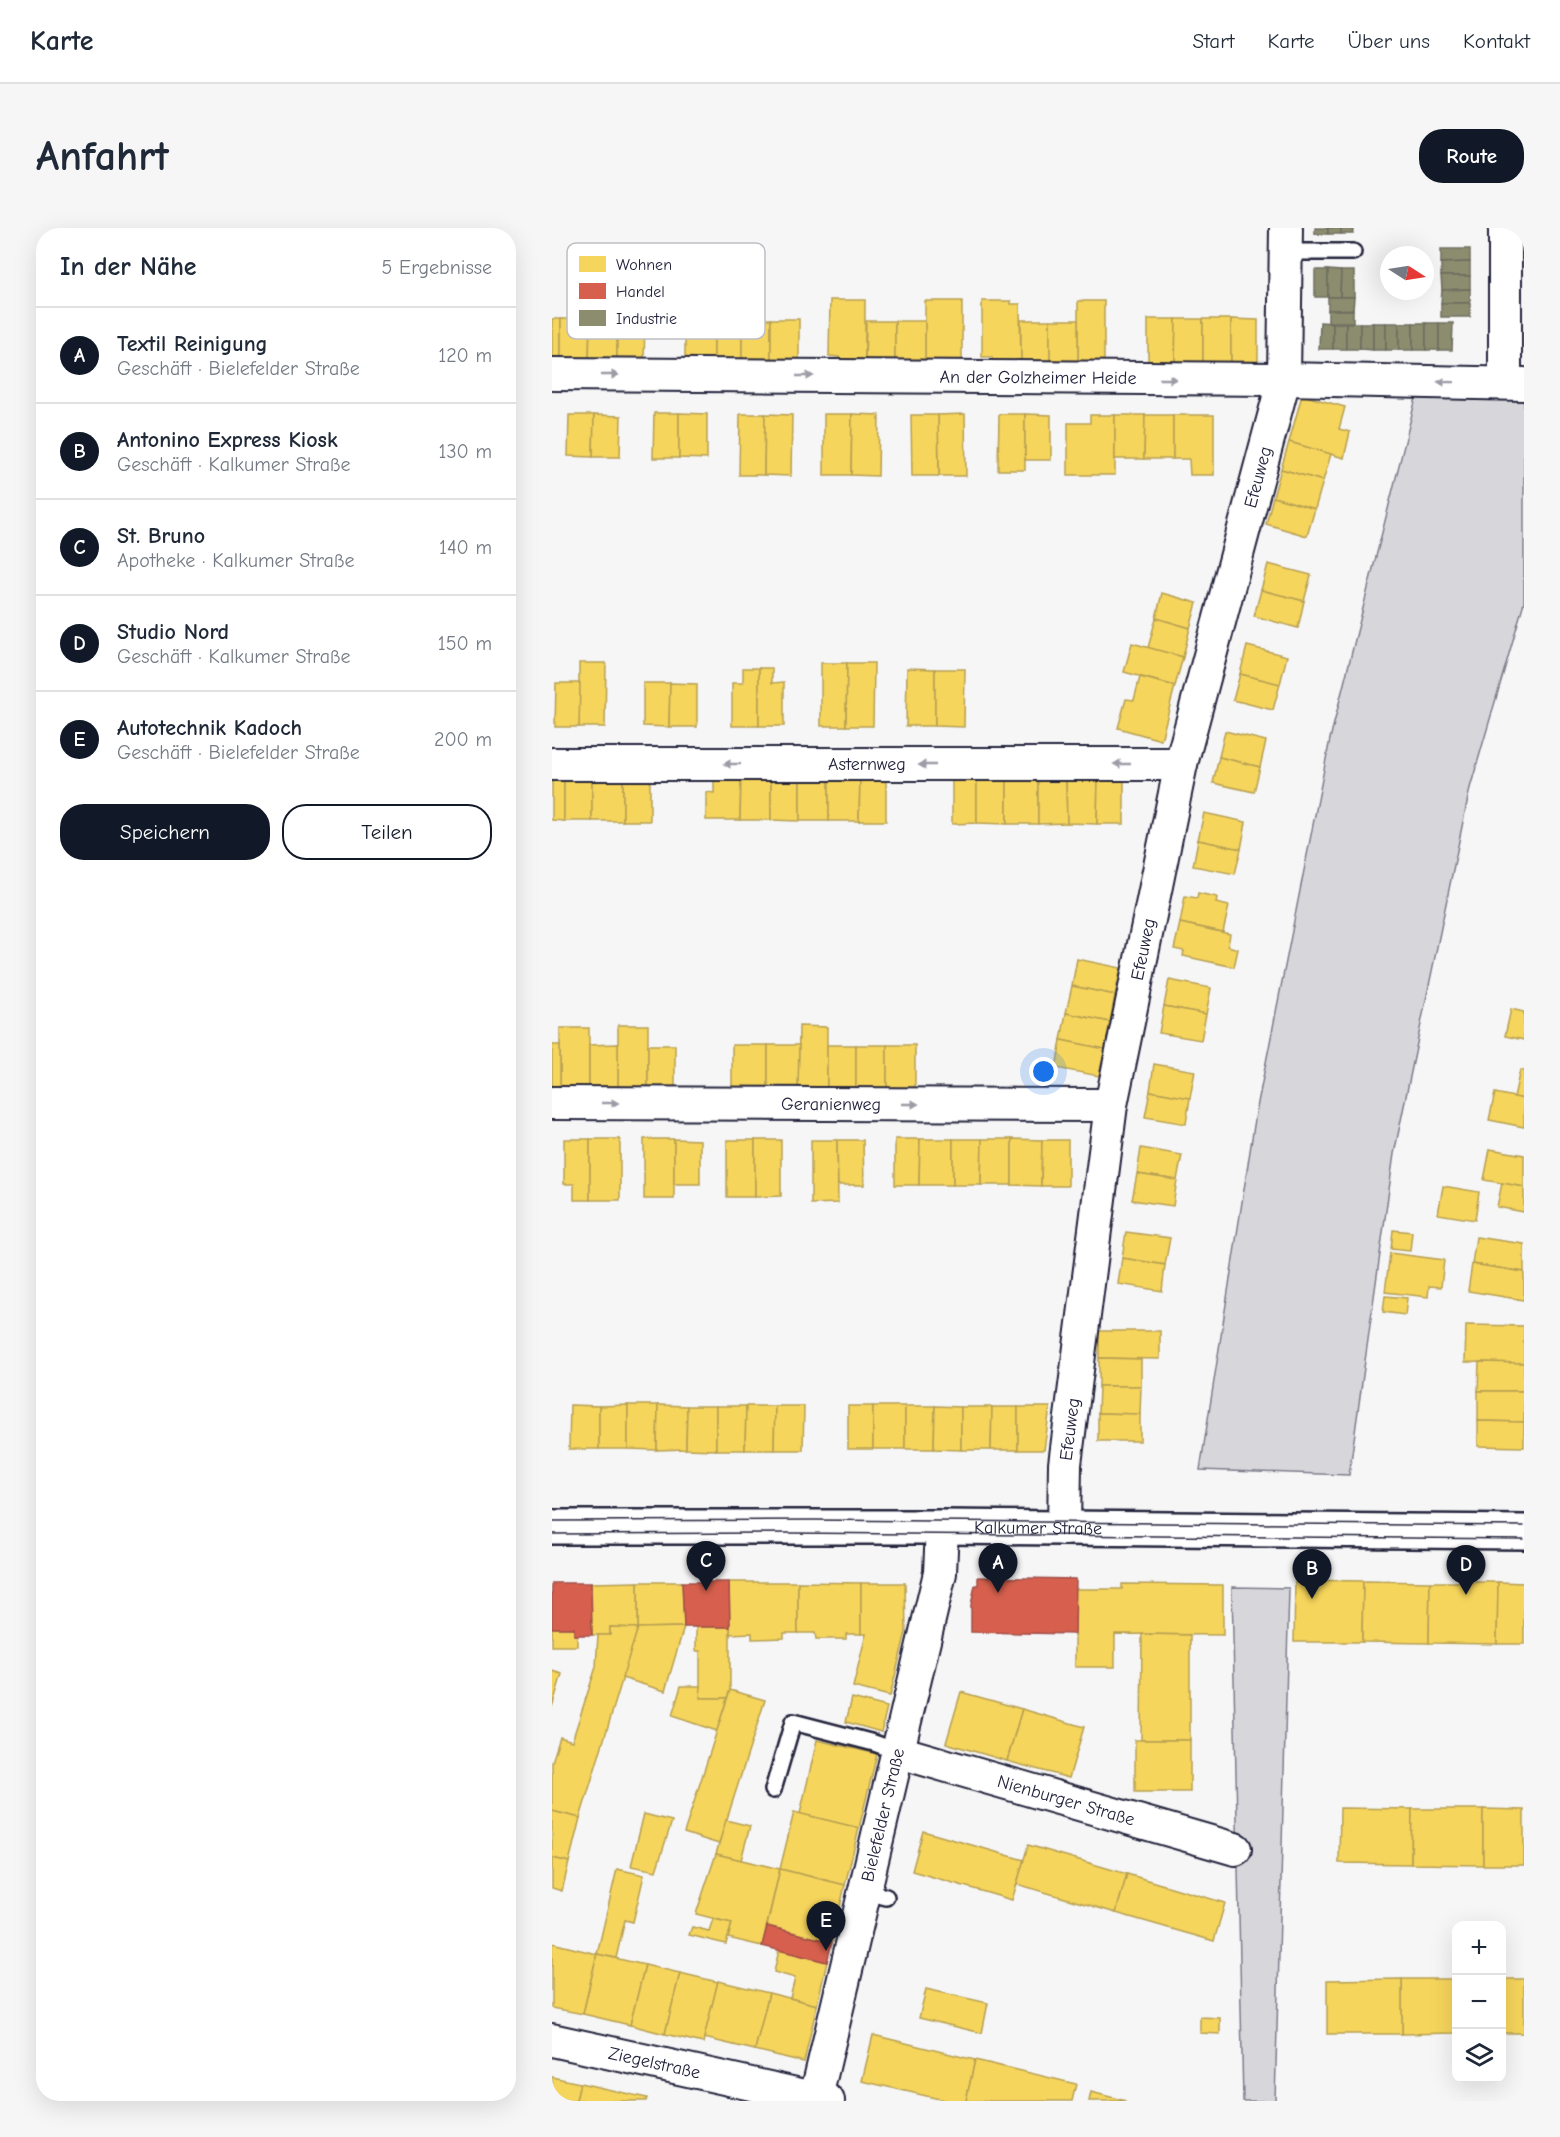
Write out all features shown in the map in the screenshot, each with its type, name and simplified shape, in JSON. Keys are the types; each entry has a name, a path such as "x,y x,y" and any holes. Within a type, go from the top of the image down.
{"main road":[{"name":"Kalkumer Straße","path":"552,1527 942,1527 1524,1532"}],"street":[{"path":"1505,228 1514,383"},
{"name":"Efeuweg","path":"1064,1529 1065,1464 1111,1105 1181,764 1284,379 1286,240"},
{"name":"An der Golzheimer Heide","path":"552,374 1284,379 1514,383"},
{"name":"Asternweg","path":"552,764 1181,764"},
{"name":"Geranienweg","path":"552,1102 1111,1105"},
{"name":"Bielefelder Straße","path":"820,2100 876,1894 898,1752 940,1573 942,1527"},
{"name":"Nienburger Straße","path":"898,1752 1235,1849"},
{"name":"Ziegelstraße","path":"552,2040 820,2100"}],"lane":[{"path":"1286,240 1353,252"},
{"path":"773,1790 793,1722 874,1743 898,1752"}],"shaded area":[{"path":"1416,398 1524,400 1524,602 1470,788 1394,1154 1349,1475 1200,1470 1256,1113 1330,739"},
{"path":"1232,1587 1289,1588 1275,2101 1243,2101"}],"building: Wohnen":[{"path":"830,300 865,300 865,364 839,364 839,357 829,356"},
{"path":"925,301 962,301 962,361 925,364"},
{"path":"982,301 1011,301 1011,304 1020,304 1021,364 992,364 992,357 982,357"},
{"path":"1078,301 1104,301 1104,364 1078,364"},
{"path":"552,319 561,319 561,364 552,364"},
{"path":"561,319 567,319 567,339 590,339 589,364 561,364"},
{"path":"765,319 771,319 771,364 742,364 742,339 765,339"},
{"path":"771,319 799,319 799,365 771,364"},
{"path":"1148,319 1176,319 1175,364 1148,364"},
{"path":"1176,319 1203,319 1203,364 1175,364"},
{"path":"1203,319 1231,319 1231,364 1203,364"},
{"path":"1231,319 1258,320 1258,365 1231,364"},
{"path":"1021,320 1050,320 1050,364 1021,364"},
{"path":"1050,320 1078,320 1078,364 1050,364"},
{"path":"866,321 895,321 895,364 865,364"},
{"path":"895,321 925,321 925,364 895,364"},
{"path":"590,339 617,339 617,364 589,364"},
{"path":"617,339 645,339 644,364 617,364"},
{"path":"685,339 714,339 714,365 685,365"},
{"path":"714,339 742,339 742,364 714,365"},
{"path":"1302,395 1345,407 1339,429 1350,432 1344,458 1289,442"},
{"path":"654,413 679,413 679,458 653,458"},
{"path":"679,413 707,414 707,459 679,458"},
{"path":"740,414 765,414 764,475 739,475"},
{"path":"765,414 792,415 791,476 764,475"},
{"path":"824,414 852,414 851,475 824,475"},
{"path":"852,414 879,415 878,476 851,475"},
{"path":"965,414 966,476 939,476 938,415"},
{"path":"999,414 1025,414 1025,470 998,470"},
{"path":"1025,414 1051,415 1051,460 1025,460"},
{"path":"569,415 594,415 593,457 568,456"},
{"path":"594,415 621,416 620,457 593,457"},
{"path":"911,415 938,415 939,476 912,476"},
{"path":"1090,415 1115,415 1115,475 1068,475 1068,423 1090,423"},
{"path":"1115,415 1145,415 1144,459 1115,459"},
{"path":"1145,415 1173,415 1173,459 1144,459"},
{"path":"1173,415 1214,415 1214,475 1190,475 1189,459 1173,459"},
{"path":"1289,442 1331,454 1323,481 1281,469"},
{"path":"1281,469 1323,481 1315,509 1273,497"},
{"path":"1273,497 1315,509 1307,536 1266,524"},
{"path":"1268,564 1311,575 1304,601 1261,590"},
{"path":"1261,590 1304,601 1298,628 1254,616"},
{"path":"1162,593 1197,603 1190,628 1156,618"},
{"path":"1156,618 1190,628 1183,657 1148,648"},
{"path":"1132,643 1183,657 1175,686 1124,672"},
{"path":"1247,646 1287,656 1280,684 1240,674"},
{"path":"579,663 606,663 605,727 579,727"},
{"path":"821,663 847,663 846,726 821,726"},
{"path":"847,663 874,663 873,726 846,726"},
{"path":"743,668 759,668 759,726 732,726 732,683 743,683"},
{"path":"759,668 772,668 772,683 784,682 784,726 759,726"},
{"path":"907,668 935,669 935,726 906,726"},
{"path":"935,669 965,669 964,727 935,726"},
{"path":"1240,674 1280,684 1273,710 1233,700"},
{"path":"1140,677 1175,686 1161,740 1118,728 1126,699 1134,700"},
{"path":"556,683 580,683 579,727 555,727"},
{"path":"643,683 670,683 669,727 643,726"},
{"path":"670,683 697,684 697,727 669,727"},
{"path":"1225,731 1266,741 1260,767 1219,757"},
{"path":"1219,757 1260,767 1254,792 1213,783"},
{"path":"552,778 564,778 564,821 552,820"},
{"path":"564,778 592,778 592,821 564,821"},
{"path":"592,778 623,778 623,821 592,821"},
{"path":"623,778 650,778 650,821 623,821"},
{"path":"714,778 741,778 740,820 706,820 706,792 714,793"},
{"path":"741,778 771,778 771,820 740,820"},
{"path":"771,778 800,778 800,821 771,820"},
{"path":"800,778 829,778 829,821 800,821"},
{"path":"829,778 860,778 859,821 829,821"},
{"path":"860,778 886,779 886,821 859,821"},
{"path":"952,778 977,778 977,823 952,824"},
{"path":"977,778 1007,778 1007,824 977,823"},
{"path":"1007,778 1038,778 1038,824 1007,824"},
{"path":"1038,778 1066,778 1067,823 1038,824"},
{"path":"1066,778 1098,778 1097,824 1067,823"},
{"path":"1098,778 1124,778 1124,824 1097,824"},
{"path":"1204,813 1246,822 1241,849 1198,840"},
{"path":"1198,840 1241,849 1235,874 1193,866"},
{"path":"1198,893 1217,897 1216,903 1229,906 1223,932 1180,923 1185,896 1197,898"},
{"path":"1180,923 1230,934 1228,946 1238,949 1234,967 1183,956 1184,951 1174,949"},
{"path":"1077,959 1121,968 1115,995 1072,986"},
{"path":"1169,980 1211,988 1206,1014 1164,1006"},
{"path":"1072,986 1115,995 1110,1022 1066,1013"},
{"path":"1164,1006 1206,1014 1201,1040 1159,1033"},
{"path":"1511,1009 1524,1012 1524,1040 1505,1036"},
{"path":"1066,1013 1110,1022 1105,1049 1061,1040"},
{"path":"618,1025 648,1025 648,1089 618,1089"},
{"path":"799,1026 827,1027 827,1089 798,1089"},
{"path":"560,1028 589,1028 589,1089 560,1089"},
{"path":"1061,1040 1105,1049 1099,1076 1056,1068"},
{"path":"618,1044 618,1089 589,1089 589,1045"},
{"path":"552,1045 560,1045 560,1089 552,1089"},
{"path":"648,1045 675,1045 675,1089 648,1089"},
{"path":"732,1045 768,1045 768,1089 732,1089"},
{"path":"768,1045 799,1045 798,1089 768,1089"},
{"path":"827,1045 856,1045 856,1089 827,1089"},
{"path":"856,1045 887,1045 887,1090 856,1089"},
{"path":"887,1045 915,1045 915,1090 887,1090"},
{"path":"1154,1064 1195,1071 1190,1098 1150,1091"},
{"path":"1520,1070 1524,1071 1524,1099 1514,1097"},
{"path":"1150,1091 1190,1098 1186,1124 1145,1117"},
{"path":"1495,1093 1524,1099 1524,1127 1489,1120"},
{"path":"564,1139 590,1139 590,1200 574,1200 574,1184 564,1184"},
{"path":"590,1139 620,1139 620,1200 590,1200"},
{"path":"644,1139 674,1139 674,1199 644,1199"},
{"path":"674,1139 700,1140 700,1184 674,1184"},
{"path":"895,1139 920,1139 919,1185 895,1185"},
{"path":"920,1139 953,1139 953,1185 919,1185"},
{"path":"953,1139 982,1139 981,1185 953,1185"},
{"path":"982,1139 1012,1139 1012,1185 981,1185"},
{"path":"1012,1139 1042,1140 1041,1186 1012,1185"},
{"path":"727,1140 755,1140 755,1197 727,1197"},
{"path":"755,1140 781,1140 781,1196 755,1197"},
{"path":"811,1140 837,1140 838,1203 811,1204"},
{"path":"837,1140 863,1140 864,1185 838,1185"},
{"path":"1042,1140 1068,1140 1068,1186 1041,1186"},
{"path":"1141,1148 1182,1155 1177,1180 1137,1174"},
{"path":"1490,1149 1524,1155 1524,1187 1484,1180"},
{"path":"1137,1174 1177,1180 1173,1206 1132,1200"},
{"path":"1502,1183 1524,1187 1524,1212 1497,1207"},
{"path":"1443,1186 1479,1192 1475,1220 1438,1214"},
{"path":"1393,1230 1412,1232 1410,1251 1391,1249"},
{"path":"1126,1232 1170,1238 1165,1265 1122,1258"},
{"path":"1476,1237 1524,1244 1524,1272 1472,1264"},
{"path":"1390,1253 1444,1260 1441,1287 1429,1286 1428,1297 1385,1292"},
{"path":"1122,1258 1165,1265 1162,1291 1118,1284"},
{"path":"1472,1264 1524,1272 1524,1300 1468,1291"},
{"path":"1385,1296 1407,1298 1405,1315 1383,1312"},
{"path":"1466,1325 1524,1326 1524,1363 1465,1362"},
{"path":"1099,1331 1160,1331 1160,1359 1099,1358"},
{"path":"1099,1358 1141,1359 1141,1386 1099,1386"},
{"path":"1479,1362 1524,1363 1524,1391 1478,1391"},
{"path":"1099,1386 1141,1386 1140,1414 1098,1413"},
{"path":"1478,1391 1524,1391 1524,1422 1478,1421"},
{"path":"570,1405 599,1406 599,1449 569,1449"},
{"path":"628,1405 628,1449 599,1449 599,1406"},
{"path":"628,1405 658,1405 657,1450 628,1449"},
{"path":"658,1405 687,1406 686,1449 657,1450"},
{"path":"687,1406 716,1406 716,1450 686,1449"},
{"path":"716,1406 746,1406 745,1450 716,1450"},
{"path":"746,1406 775,1406 774,1450 745,1450"},
{"path":"775,1406 804,1406 803,1450 774,1450"},
{"path":"848,1406 873,1406 873,1449 848,1449"},
{"path":"873,1406 905,1406 905,1449 873,1449"},
{"path":"905,1406 935,1406 934,1449 905,1449"},
{"path":"935,1406 961,1407 961,1450 934,1449"},
{"path":"961,1407 992,1407 991,1450 961,1450"},
{"path":"992,1407 1018,1407 1018,1450 991,1450"},
{"path":"1018,1407 1050,1407 1044,1450 1018,1450"},
{"path":"1098,1413 1140,1414 1140,1441 1098,1441"},
{"path":"1478,1421 1524,1422 1524,1447 1478,1446"},
{"path":"1295,1580 1363,1581 1362,1642 1294,1642"},
{"path":"1363,1581 1430,1582 1429,1643 1362,1642"},
{"path":"638,1582 682,1582 684,1627 638,1628"},
{"path":"638,1582 638,1628 610,1627 610,1635 592,1635 591,1583"},
{"path":"729,1582 798,1582 798,1633 784,1633 784,1638 752,1639 752,1633 730,1634"},
{"path":"798,1582 861,1583 861,1634 846,1634 846,1639 816,1639 815,1633 798,1633"},
{"path":"1430,1582 1498,1582 1497,1644 1429,1643"},
{"path":"1498,1582 1524,1583 1524,1644 1497,1644"},
{"path":"861,1583 905,1583 906,1632 890,1696 853,1687 866,1634 861,1634"},
{"path":"1122,1584 1223,1585 1223,1635 1115,1634 1115,1667 1075,1667 1075,1589 1122,1589"},
{"path":"610,1627 638,1628 580,1818 552,1811 552,1762 560,1737 572,1741 596,1667 598,1635 610,1635"},
{"path":"684,1627 665,1691 622,1678 638,1628"},
{"path":"696,1627 730,1627 730,1690 727,1698 700,1698 700,1651 696,1651"},
{"path":"552,1628 574,1628 574,1635 577,1635 577,1646 552,1646"},
{"path":"1142,1634 1190,1635 1190,1740 1141,1740"},
{"path":"552,1671 562,1674 552,1707"},
{"path":"681,1686 701,1686 700,1698 727,1698 717,1731 672,1716"},
{"path":"730,1690 765,1700 719,1844 684,1833"},
{"path":"961,1692 1022,1709 1007,1761 946,1743"},
{"path":"852,1698 887,1707 881,1732 846,1722"},
{"path":"1022,1709 1084,1727 1069,1778 1007,1761"},
{"path":"817,1740 877,1754 859,1828 800,1814"},
{"path":"1135,1740 1190,1740 1190,1792 1135,1792"},
{"path":"1340,1808 1412,1809 1411,1864 1339,1863"},
{"path":"1412,1809 1483,1809 1483,1865 1411,1864"},
{"path":"1483,1809 1524,1810 1524,1865 1483,1865"},
{"path":"552,1811 580,1818 569,1862 552,1858"},
{"path":"794,1812 859,1828 845,1885 780,1869"},
{"path":"644,1814 672,1821 656,1871 631,1866"},
{"path":"726,1820 750,1826 741,1860 716,1854"},
{"path":"923,1831 1024,1860 1012,1900 912,1871"},
{"path":"1028,1845 1127,1874 1116,1913 1017,1884"},
{"path":"716,1854 780,1869 762,1946 728,1938 732,1923 696,1914"},
{"path":"552,1858 569,1862 562,1891 552,1888"},
{"path":"617,1869 644,1875 633,1922 625,1920 616,1958 597,1954"},
{"path":"780,1869 845,1885 832,1942 767,1926"},
{"path":"1127,1874 1225,1903 1214,1941 1116,1913"},
{"path":"713,1919 732,1923 726,1944 689,1935 692,1927 709,1931"},
{"path":"552,1943 597,1954 583,2014 552,2008"},
{"path":"779,1950 827,1962 817,2005 790,1998 795,1978 774,1972"},
{"path":"597,1954 645,1965 630,2025 583,2014"},
{"path":"645,1965 680,1973 665,2034 630,2025"},
{"path":"680,1973 718,1982 703,2043 665,2034"},
{"path":"1402,1979 1452,1979 1452,2033 1402,2034"},
{"path":"1402,1979 1402,2034 1327,2034 1327,1980"},
{"path":"1506,1979 1524,1979 1524,2033 1506,2033"},
{"path":"718,1981 769,1993 755,2050 704,2038"},
{"path":"926,1989 988,2003 982,2033 919,2018"},
{"path":"769,1993 817,2005 804,2062 755,2050"},
{"path":"1200,2017 1220,2018 1220,2034 1200,2033"},
{"path":"873,2035 975,2060 966,2101 948,2101 862,2081"},
{"path":"975,2060 1076,2084 1072,2101 966,2101"},
{"path":"552,2077 580,2083 576,2101 552,2101"},
{"path":"580,2083 647,2098 646,2101 576,2101"},
{"path":"1091,2092 1126,2101 1089,2101"}],"building: Handel":[{"path":"978,1577 1076,1579 1075,1634 971,1632 971,1605 975,1585 978,1585"},
{"path":"682,1582 729,1582 730,1627 684,1627"},
{"path":"552,1583 591,1583 592,1635 574,1635 574,1628 552,1628"},
{"path":"767,1926 832,1942 827,1962 762,1946"}],"building: Industrie":[{"path":"1315,228 1328,228 1328,234 1315,234"},
{"path":"1328,228 1341,228 1341,234 1328,234"},
{"path":"1341,228 1354,228 1353,234 1341,234"},
{"path":"1441,249 1470,249 1470,262 1441,263"},
{"path":"1470,262 1470,276 1441,276 1441,263"},
{"path":"1315,270 1328,270 1328,297 1315,297"},
{"path":"1328,270 1341,271 1340,297 1328,297"},
{"path":"1341,271 1354,271 1354,297 1340,297"},
{"path":"1441,276 1470,276 1470,289 1442,290"},
{"path":"1470,289 1470,303 1441,303 1442,290"},
{"path":"1328,297 1354,297 1353,310 1328,310"},
{"path":"1441,303 1470,303 1470,317 1441,317"},
{"path":"1328,310 1353,310 1353,322 1328,322"},
{"path":"1320,322 1333,323 1333,349 1319,349"},
{"path":"1333,323 1346,323 1346,349 1333,349"},
{"path":"1346,323 1360,323 1360,349 1346,349"},
{"path":"1360,323 1373,323 1373,350 1360,349"},
{"path":"1373,323 1386,323 1386,350 1373,350"},
{"path":"1386,323 1399,323 1399,350 1386,350"},
{"path":"1399,323 1413,323 1413,350 1399,350"},
{"path":"1413,323 1426,323 1426,350 1413,350"},
{"path":"1426,323 1439,323 1439,350 1426,350"},
{"path":"1439,323 1453,323 1452,350 1439,350"}],"tram line":[{"path":"552,1521 812,1520 1524,1526"},
{"path":"552,1534 791,1533 1524,1539"}],"place":[{"name":"St. Bruno","path":"706,1591"},
{"name":"Textil Reinigung","path":"998,1593"},
{"name":"Studio Nord","path":"1466,1595"},
{"name":"Antonino Express Kiosk","path":"1312,1599"},
{"name":"Autotechnik Kadoch","path":"826,1951"}]}
